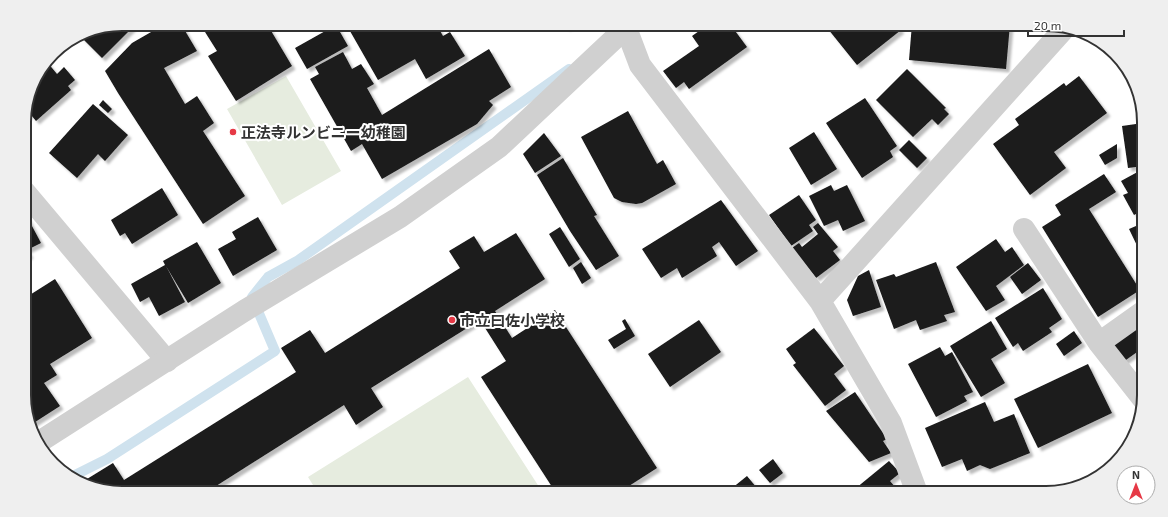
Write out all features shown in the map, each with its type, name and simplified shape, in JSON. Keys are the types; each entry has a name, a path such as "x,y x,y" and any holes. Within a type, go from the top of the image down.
{"street":[{"path":"43,440 244,311 400,217 499,147 620,31"},
{"path":"628,31 640,65 820,301 891,423 914,486"},
{"path":"820,301 1061,32"},
{"path":"31,199 167,361"},
{"path":"1024,229 1099,343 1137,391"},
{"path":"1099,343 1137,316"}],"shaded area":[{"path":"286,76 341,171 282,205 227,109"},
{"path":"468,377 538,486 314,486 308,477"}],"building":[{"path":"129,31 102,58 84,40 98,34"},
{"path":"153,31 185,31 197,51 164,68 185,104 197,96 214,123 203,131 245,196 203,224 105,71 132,43"},
{"path":"204,31 271,31 292,66 236,101 208,56 217,51"},
{"path":"325,31 339,31 348,46 307,69 295,48"},
{"path":"350,31 440,31 443,36 450,32 465,56 426,79 415,59 378,80"},
{"path":"699,31 735,31 747,47 689,89 684,82 676,88 663,71 699,46 692,36"},
{"path":"830,31 900,31 857,65"},
{"path":"911,31 1009,31 1006,69 909,60"},
{"path":"489,49 511,87 489,101 493,105 477,124 382,179 362,144 351,151 310,79 319,74 315,67 343,52 352,69 361,64 374,84 367,88 382,115"},
{"path":"51,66 57,74 64,67 75,80 68,86 71,90 36,121 31,115 34,98 40,82"},
{"path":"907,69 946,108 944,109 949,114 938,125 932,119 913,137 876,100"},
{"path":"1079,76 1107,113 1054,152 1066,168 1030,195 993,144 1019,125 1015,119 1064,83 1066,86"},
{"path":"865,98 897,146 890,151 893,157 862,178 826,123"},
{"path":"103,100 112,109 108,113 99,105"},
{"path":"93,104 128,135 105,161 98,154 77,178 49,153"},
{"path":"628,111 657,164 663,160 676,184 642,203 636,204 622,202 614,198 581,137"},
{"path":"1137,124 1137,167 1128,168 1122,126"},
{"path":"814,132 837,169 811,185 789,148"},
{"path":"544,133 561,156 535,173 523,154"},
{"path":"909,140 927,158 917,168 899,150"},
{"path":"1117,144 1117,158 1105,165 1099,155"},
{"path":"563,158 597,215 594,216 619,256 596,270 570,231 537,175"},
{"path":"1137,172 1137,213 1134,215 1123,195 1128,193 1121,181"},
{"path":"1104,174 1116,192 1089,209 1137,285 1137,292 1098,317 1042,227 1061,215 1055,205"},
{"path":"831,185 834,191 847,185 865,221 843,231 838,220 824,226 809,196"},
{"path":"162,188 178,215 132,244 125,233 120,236 111,220"},
{"path":"799,195 816,220 809,225 813,231 791,246 769,215"},
{"path":"721,200 758,251 736,266 719,242 712,247 717,256 682,278 677,268 661,278 642,249"},
{"path":"258,217 277,250 233,276 218,249 236,239 232,232"},
{"path":"818,223 838,247 833,251 840,260 816,278 792,248 799,243 802,247 818,234 813,227"},
{"path":"31,224 41,243 31,248"},
{"path":"1137,226 1137,246 1129,229"},
{"path":"560,227 580,259 569,267 549,234"},
{"path":"516,233 545,279 495,311 512,338 555,310 657,468 629,486 551,486 481,377 506,361 480,320 371,388 383,407 356,425 344,405 216,486 122,486 104,484 87,479 113,463 124,480 296,372 281,348 310,330 325,353 460,268 449,251 474,236 484,252"},
{"path":"996,239 1005,252 1012,247 1024,265 996,286 1005,300 986,311 956,267"},
{"path":"197,242 221,283 188,303 166,266 185,302 159,316 149,297 140,302 131,284 165,265 163,261"},
{"path":"581,262 591,278 582,284 573,268"},
{"path":"936,262 955,312 944,315 947,321 920,330 916,320 894,329 876,280 894,274 896,277"},
{"path":"1028,263 1041,280 1022,294 1010,277"},
{"path":"869,270 881,307 853,316 847,300 858,276"},
{"path":"55,279 92,338 50,364 57,375 44,383 60,406 35,422 31,395 31,294"},
{"path":"1043,288 1062,319 1049,328 1052,332 1023,351 1018,343 1013,347 995,318"},
{"path":"625,319 635,336 614,349 608,340 626,329 622,321"},
{"path":"699,320 721,352 670,387 648,354"},
{"path":"991,321 1007,349 991,359 1005,383 981,397 950,346"},
{"path":"1137,325 1137,352 1123,362 1109,340"},
{"path":"814,328 844,366 834,374 846,390 825,406 793,365 796,363 786,349"},
{"path":"1074,331 1082,343 1064,356 1056,344"},
{"path":"940,347 945,356 952,352 973,392 964,396 967,401 936,417 908,364"},
{"path":"1088,364 1112,413 1038,448 1014,399"},
{"path":"855,392 887,439 883,441 891,453 869,462 826,411"},
{"path":"985,402 994,422 1014,414 1030,453 990,469 980,465 967,471 962,459 942,467 925,428"},
{"path":"773,459 783,473 770,483 759,470"},
{"path":"889,461 900,473 890,481 894,486 859,486"},
{"path":"747,476 755,486 735,486"}],"waterway":[{"path":"77,474 107,459 275,351 252,297 268,277 297,261 569,69"}],"place":[{"name":"正法寺ルンビニー幼稚園","path":"233,132"},
{"name":"市立曰佐小学校","path":"452,320"}]}
